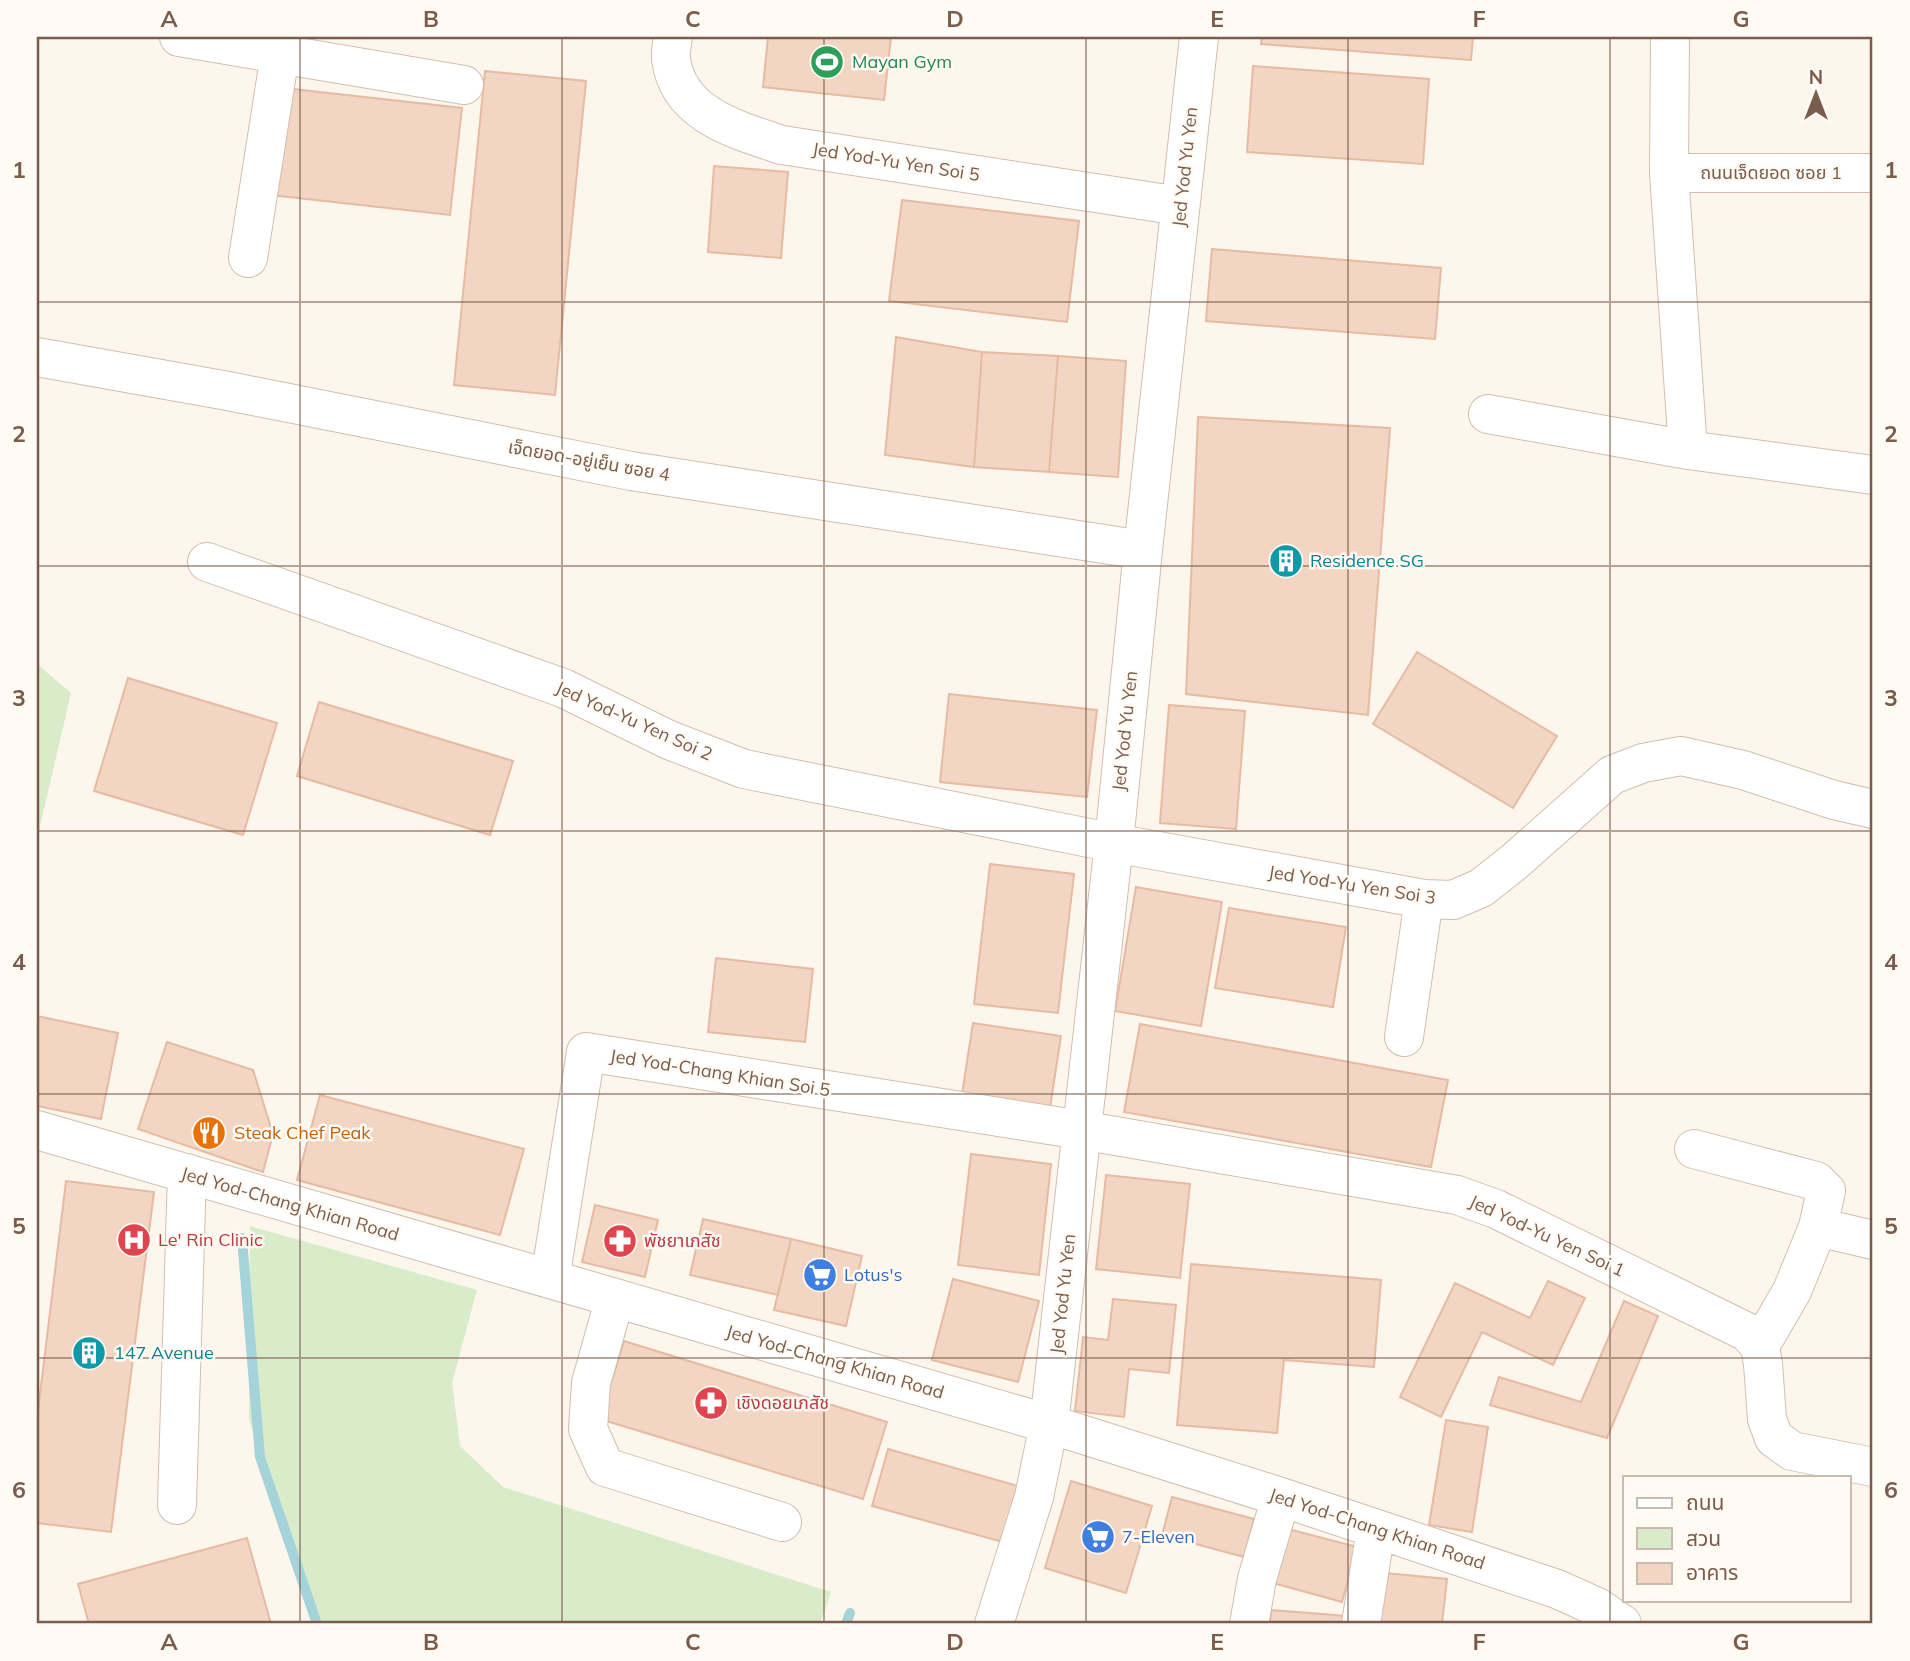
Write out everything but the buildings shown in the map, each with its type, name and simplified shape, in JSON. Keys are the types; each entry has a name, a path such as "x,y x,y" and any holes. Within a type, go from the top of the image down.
{"street":[{"path":"179,37 464,85"},
{"name":"Jed Yod-Yu Yen Soi 5","path":"673,37 671,58 679,85 701,111 726,126 782,145 1180,206"},
{"name":"Jed Yod Yu Yen","path":"994,1624 1034,1497 1049,1424 1114,844 1199,37"},
{"path":"1670,37 1669,173 1688,450"},
{"path":"248,258 280,54"},
{"name":"ถนนเจ็ดยอด ซอย 1","path":"1669,173 1873,173"},
{"name":"เจ็ดยอด-อยู่เย็น ซอย 4","path":"37,357 228,391 631,471 1143,550"},
{"path":"1488,414 1688,450 1873,475"},
{"name":"Jed Yod-Yu Yen Soi 2","path":"207,562 563,688 668,740 744,769 1114,844"},
{"name":"Jed Yod-Yu Yen Soi 3","path":"1114,844 1424,899 1453,900 1481,888 1612,775 1643,763 1681,756 1743,770 1834,800 1873,808"},
{"path":"1405,1037 1424,899"},
{"name":"Jed Yod-Chang Khian Soi 5","path":"550,1279 586,1052 1081,1130"},
{"name":"Jed Yod-Chang Khian Road","path":"37,1129 1049,1424 1281,1497 1557,1589 1597,1607 1622,1624"},
{"name":"Jed Yod-Yu Yen Soi 1","path":"1081,1130 1457,1195 1496,1209 1747,1332 1760,1346"},
{"path":"1694,1149 1816,1181 1826,1191 1818,1227 1792,1291 1760,1346 1767,1419 1774,1438 1792,1451 1873,1467"},
{"path":"177,1505 187,1173"},
{"path":"1818,1227 1873,1240"},
{"path":"615,1298 592,1383 588,1429 606,1467 782,1522"},
{"path":"1248,1624 1257,1579 1281,1497"},
{"path":"1361,1624 1376,1529"}],"green space":[{"path":"37,664 71,693 37,839"},
{"path":"250,1226 477,1290 452,1383 460,1446 503,1487 831,1592 820,1624 312,1624 249,1419"}],"waterway":[{"path":"242,1238 260,1457 317,1624"},
{"path":"846,1624 850,1613"}],"place":[{"name":"Mayan Gym","path":"827,62"},
{"name":"Residence SG","path":"1286,561"},
{"name":"Steak Chef Peak","path":"209,1133"},
{"name":"Le' Rin Clinic","path":"134,1240"},
{"name":"พัชยาเภสัช","path":"620,1241"},
{"name":"Lotus's","path":"820,1275"},
{"name":"147 Avenue","path":"89,1353"},
{"name":"เชิงดอยเภสัช","path":"711,1403"},
{"name":"7-Eleven","path":"1098,1537"}]}
